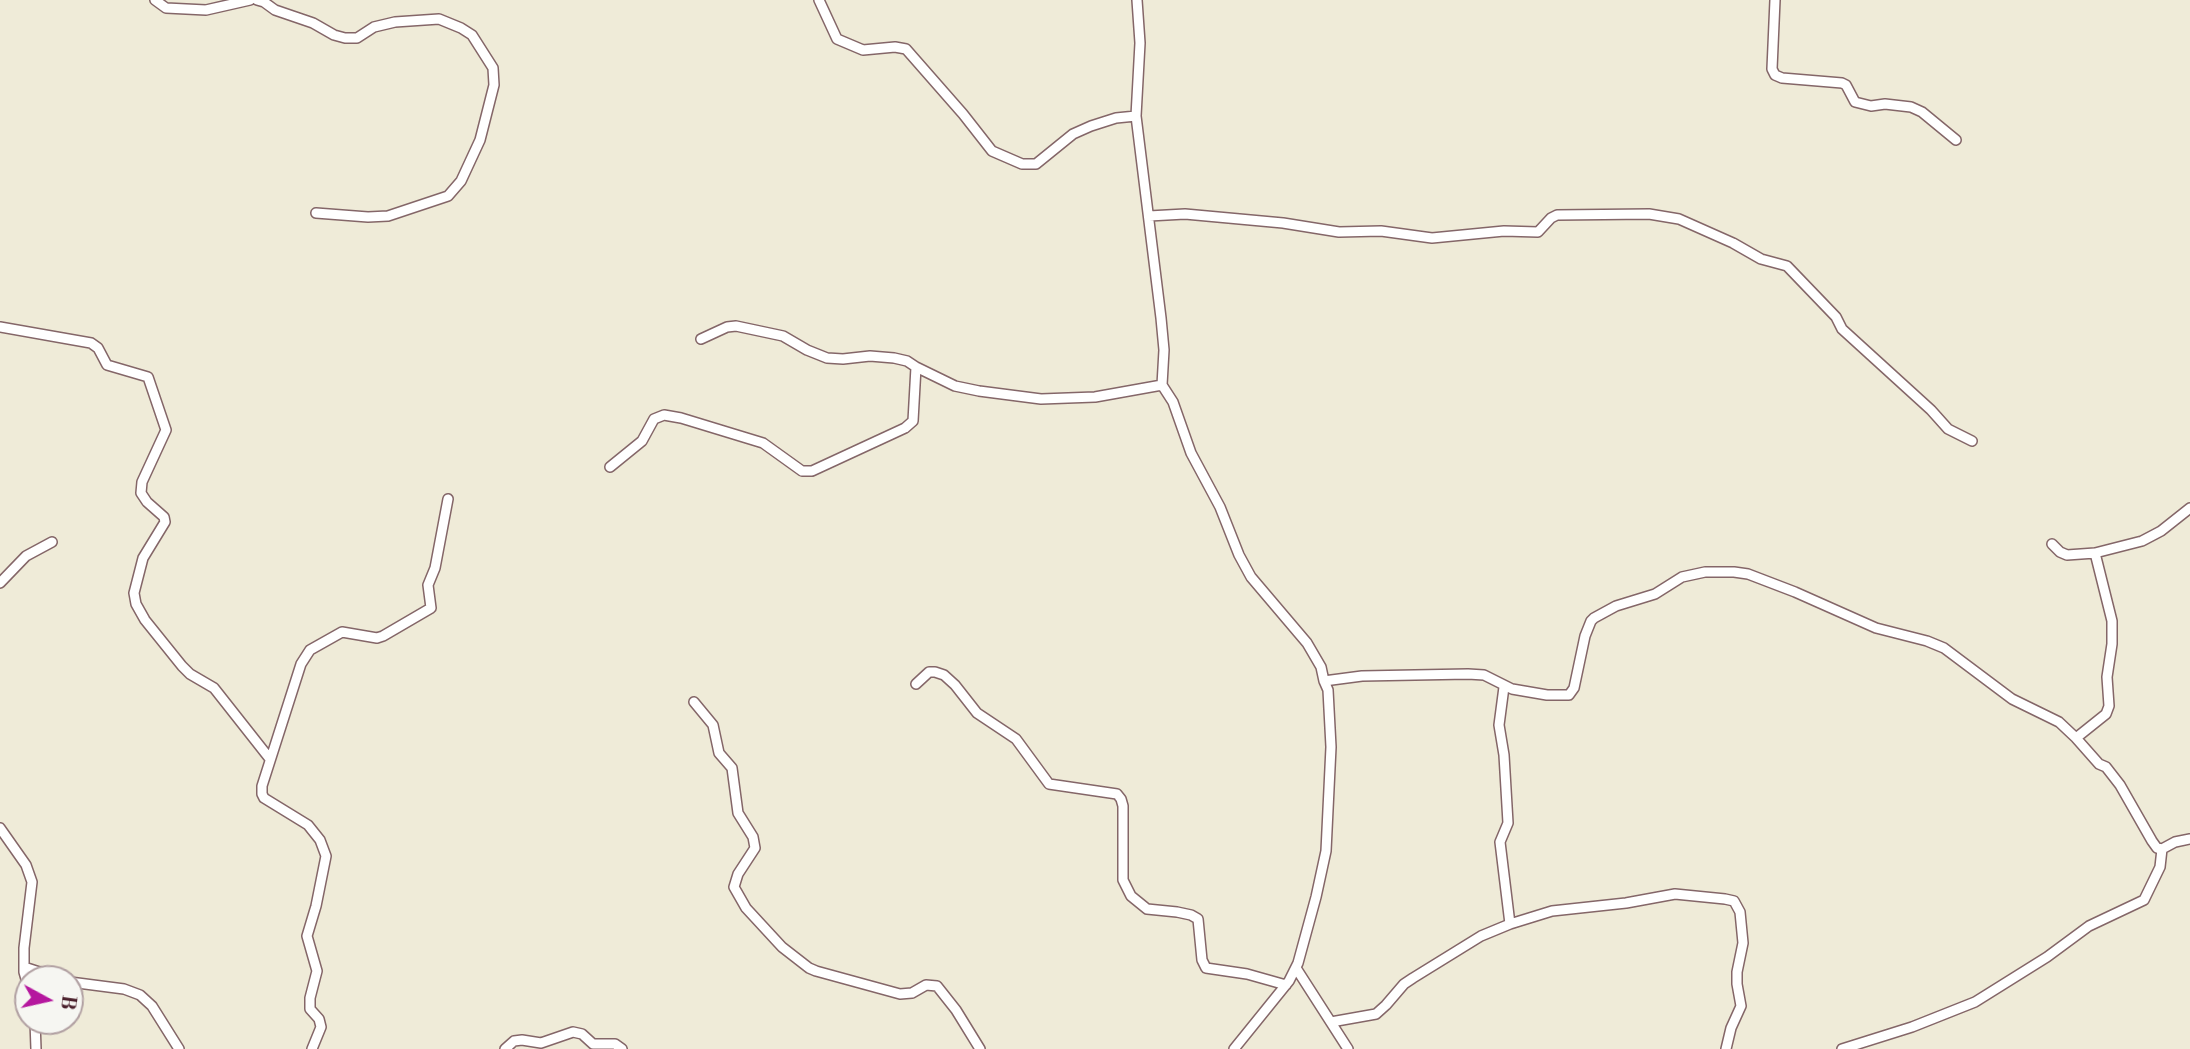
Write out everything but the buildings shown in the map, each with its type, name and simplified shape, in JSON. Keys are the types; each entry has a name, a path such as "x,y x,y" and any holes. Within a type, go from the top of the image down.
{"street":[{"path":"155,0 166,8 195,10 224,8 250,0"},
{"path":"257,0 345,38 356,38 374,27 395,22 439,19 472,35 493,68 494,85 480,140 461,181 449,196 387,216 316,213"},
{"path":"819,0 836,39 863,50 895,47 906,49 992,151 1022,164 1036,164 1073,134 1091,126 1116,118 1136,116"},
{"path":"1137,0 1140,43 1136,116 1161,317 1164,350 1162,385 1173,402 1191,453 1220,507 1245,566 1264,594 1307,643 1321,667 1328,690 1331,747 1326,851 1316,897 1296,968 1286,985 1234,1049"},
{"path":"1775,0 1772,69 1775,75 1782,78 1842,83 1846,85 1855,102 1871,106 1885,104 1911,107 1922,112 1956,140"},
{"path":"1149,216 1185,214 1283,223 1339,232 1381,231 1432,239 1504,231 1538,232 1557,215 1649,214 1679,219 1761,259 1787,266 1836,317 1842,329 1931,410 1948,429 1972,441"},
{"path":"701,339 727,327 736,326 783,336 807,351 827,358 894,358 907,361 955,386 1041,399 1096,397 1162,385"},
{"path":"0,327 91,343 98,348 107,365 148,377 166,430 142,482 141,493 164,517 165,522 143,558 134,593 136,604 145,620 182,666 214,688 270,759"},
{"path":"610,467 642,441 654,419 664,415 762,443 802,471 812,471 905,428 913,421 916,367"},
{"path":"312,1049 321,1027 310,1009 317,971 307,936 326,856 320,841 308,825 261,794 301,664 310,650 342,632 377,638 383,636 432,608 428,585 435,568 448,499"},
{"path":"2052,544 2067,555 2095,553 2142,541 2161,531 2190,508"},
{"path":"0,583 26,556 52,542"},
{"path":"2076,737 2106,715 2109,706 2106,677 2112,645 2112,621 2095,553"},
{"path":"1324,681 1362,676 1468,674 1484,675 1499,681 1504,687 1533,694 1569,695 1574,688 1585,636 1594,618 1616,606 1655,594 1682,577 1705,572 1734,572 1763,579 1875,628 1944,648 1998,690 2059,722 2076,737 2120,785 2157,848 2162,849 2175,842 2190,839"},
{"path":"916,684 929,672 935,671 944,675 977,713 1016,739 1049,784 1117,794 1123,806 1123,880 1131,896 1147,909 1177,912 1198,919 1202,960 1206,968 1247,974 1286,985"},
{"path":"1504,687 1499,725 1504,755 1508,823 1500,842 1510,923"},
{"path":"694,702 713,725 719,753 732,768 738,813 753,836 755,848 738,874 734,887 746,908 782,947 816,971 900,994 912,993 926,985 937,986 956,1010 980,1049"},
{"path":"0,828 26,865 32,882 24,965"},
{"path":"1842,1049 1912,1027 1975,1002 2048,957 2089,926 2144,900 2160,867 2162,849"},
{"path":"1331,1022 1376,1014 1404,984 1481,936 1510,923 1552,911 1626,904 1675,894 1734,901 1740,912 1743,943 1737,984 1741,1006 1731,1028 1726,1049"},
{"path":"1296,968 1348,1049"},
{"path":"84,984 124,989 140,995 152,1006 179,1049"},
{"path":"505,1049 514,1041 541,1043 573,1032 582,1034 593,1044 615,1044 622,1049"}]}
